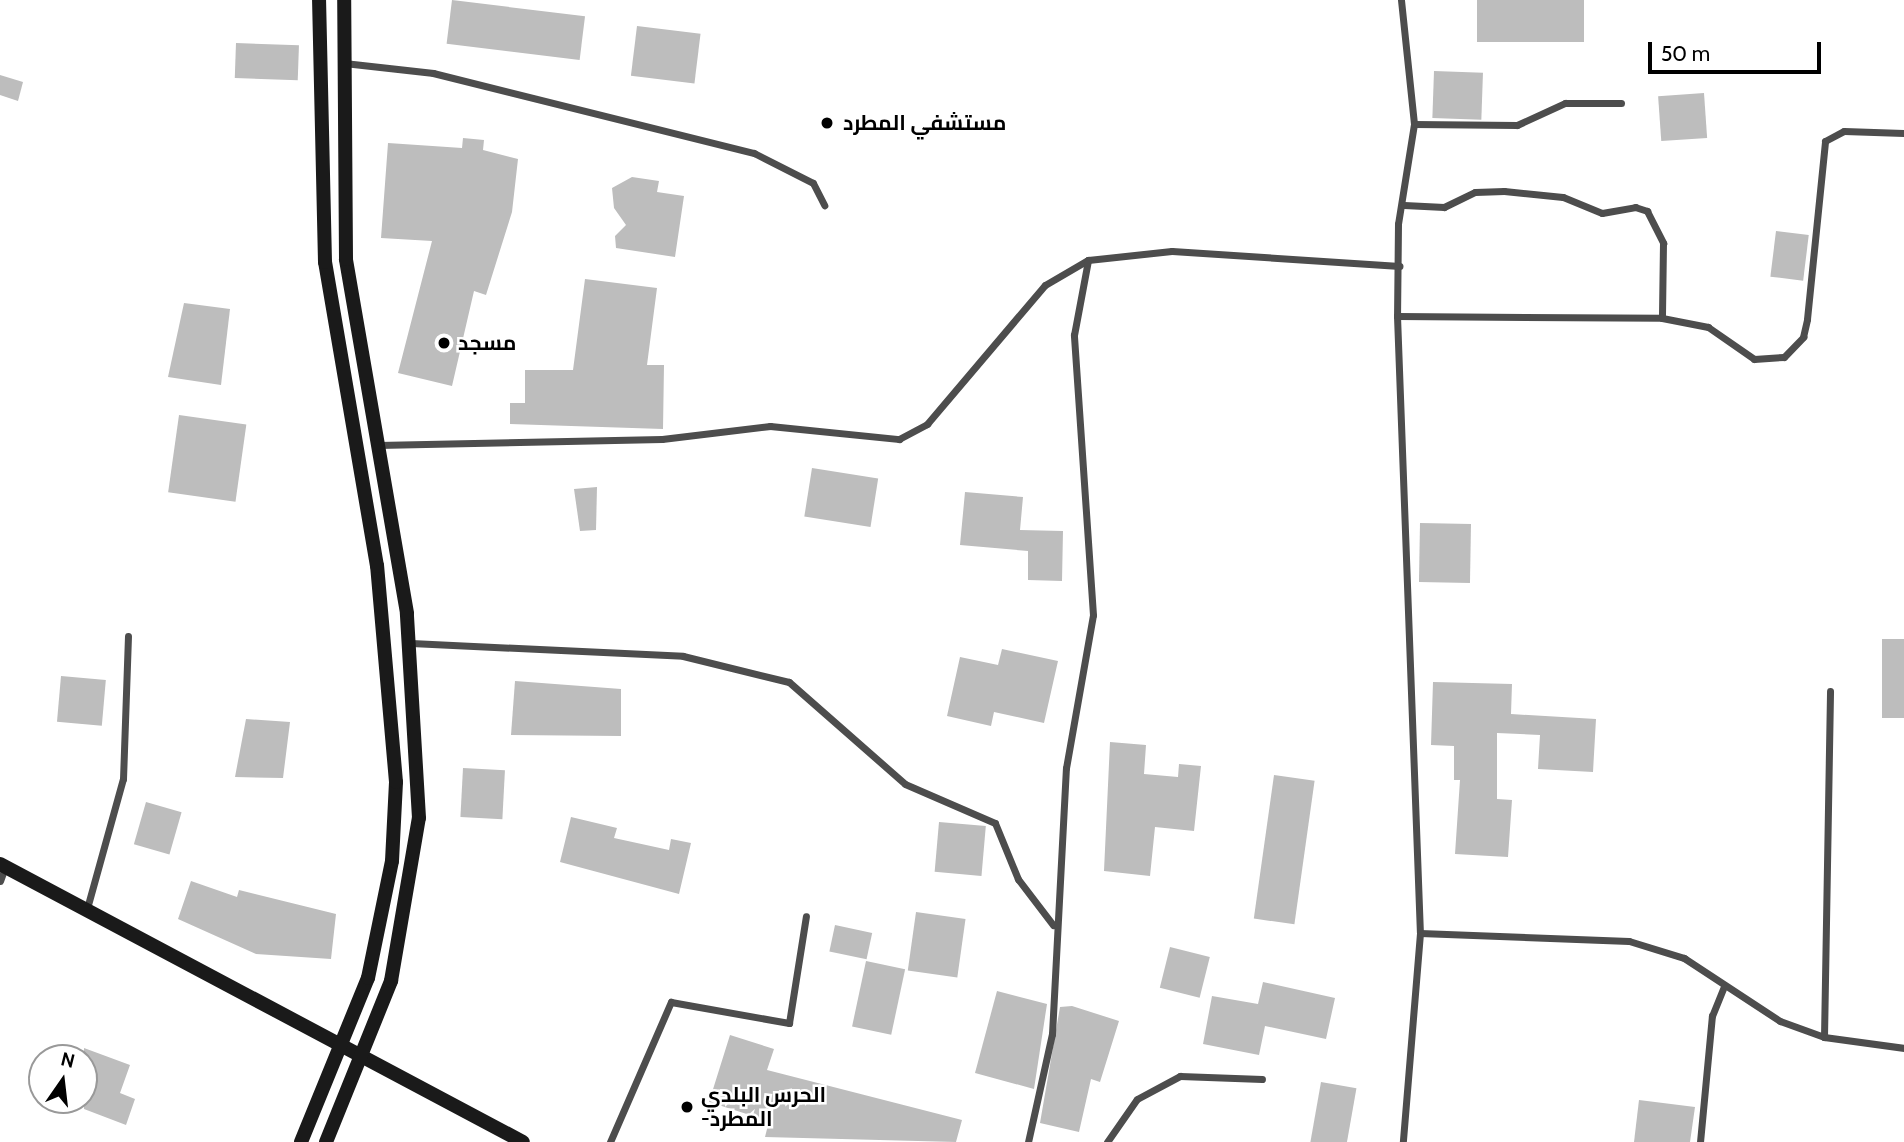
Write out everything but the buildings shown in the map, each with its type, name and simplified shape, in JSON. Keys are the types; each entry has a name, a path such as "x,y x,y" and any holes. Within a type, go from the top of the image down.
{"main road":[{"path":"301,1142 341,1048 381,924 396,782 377,566 322,234 319,0"},
{"path":"326,1142 361,1059 400,946 415,860 411,643 346,259 344,0"},
{"path":"3,865 361,1059 523,1142"}],"street":[{"path":"1401,0 1414,124 1404,205 1397,316 1420,933 1403,1142"},
{"path":"343,63 433,73 754,153 813,183 824,205"},
{"path":"1414,124 1517,125 1565,103 1620,103"},
{"path":"1397,316 1662,318 1708,327 1754,359 1770,361 1795,349 1807,319 1825,141 1844,131 1904,133"},
{"path":"1404,205 1444,207 1475,192 1504,191 1563,197 1602,213 1621,207 1647,211 1662,243 1662,318"},
{"path":"378,445 662,439 738,426 899,439 927,424 1045,285 1087,260 1172,251 1400,266"},
{"path":"1028,1142 1052,1034 1055,929 1066,768 1093,615 1074,335 1087,260"},
{"path":"86,912 123,779 128,636"},
{"path":"411,643 682,656 789,682 905,784 995,823 1018,879 1055,929"},
{"path":"1824,1037 1830,691"},
{"path":"0,881 3,865"},
{"path":"610,1142 657,1021 671,1002 789,1023 806,916"},
{"path":"1420,933 1629,942 1685,958 1724,987 1780,1021 1824,1037 1904,1048"},
{"path":"1700,1142 1712,1016 1724,987"},
{"path":"1107,1142 1137,1099 1180,1076 1262,1079"}],"place":[{"name":"مستشفي المطرد","path":"827,123"},
{"name":"مسجد","path":"444,343"},
{"name":"الحرس البلدي -المطرد","path":"687,1107"}]}
